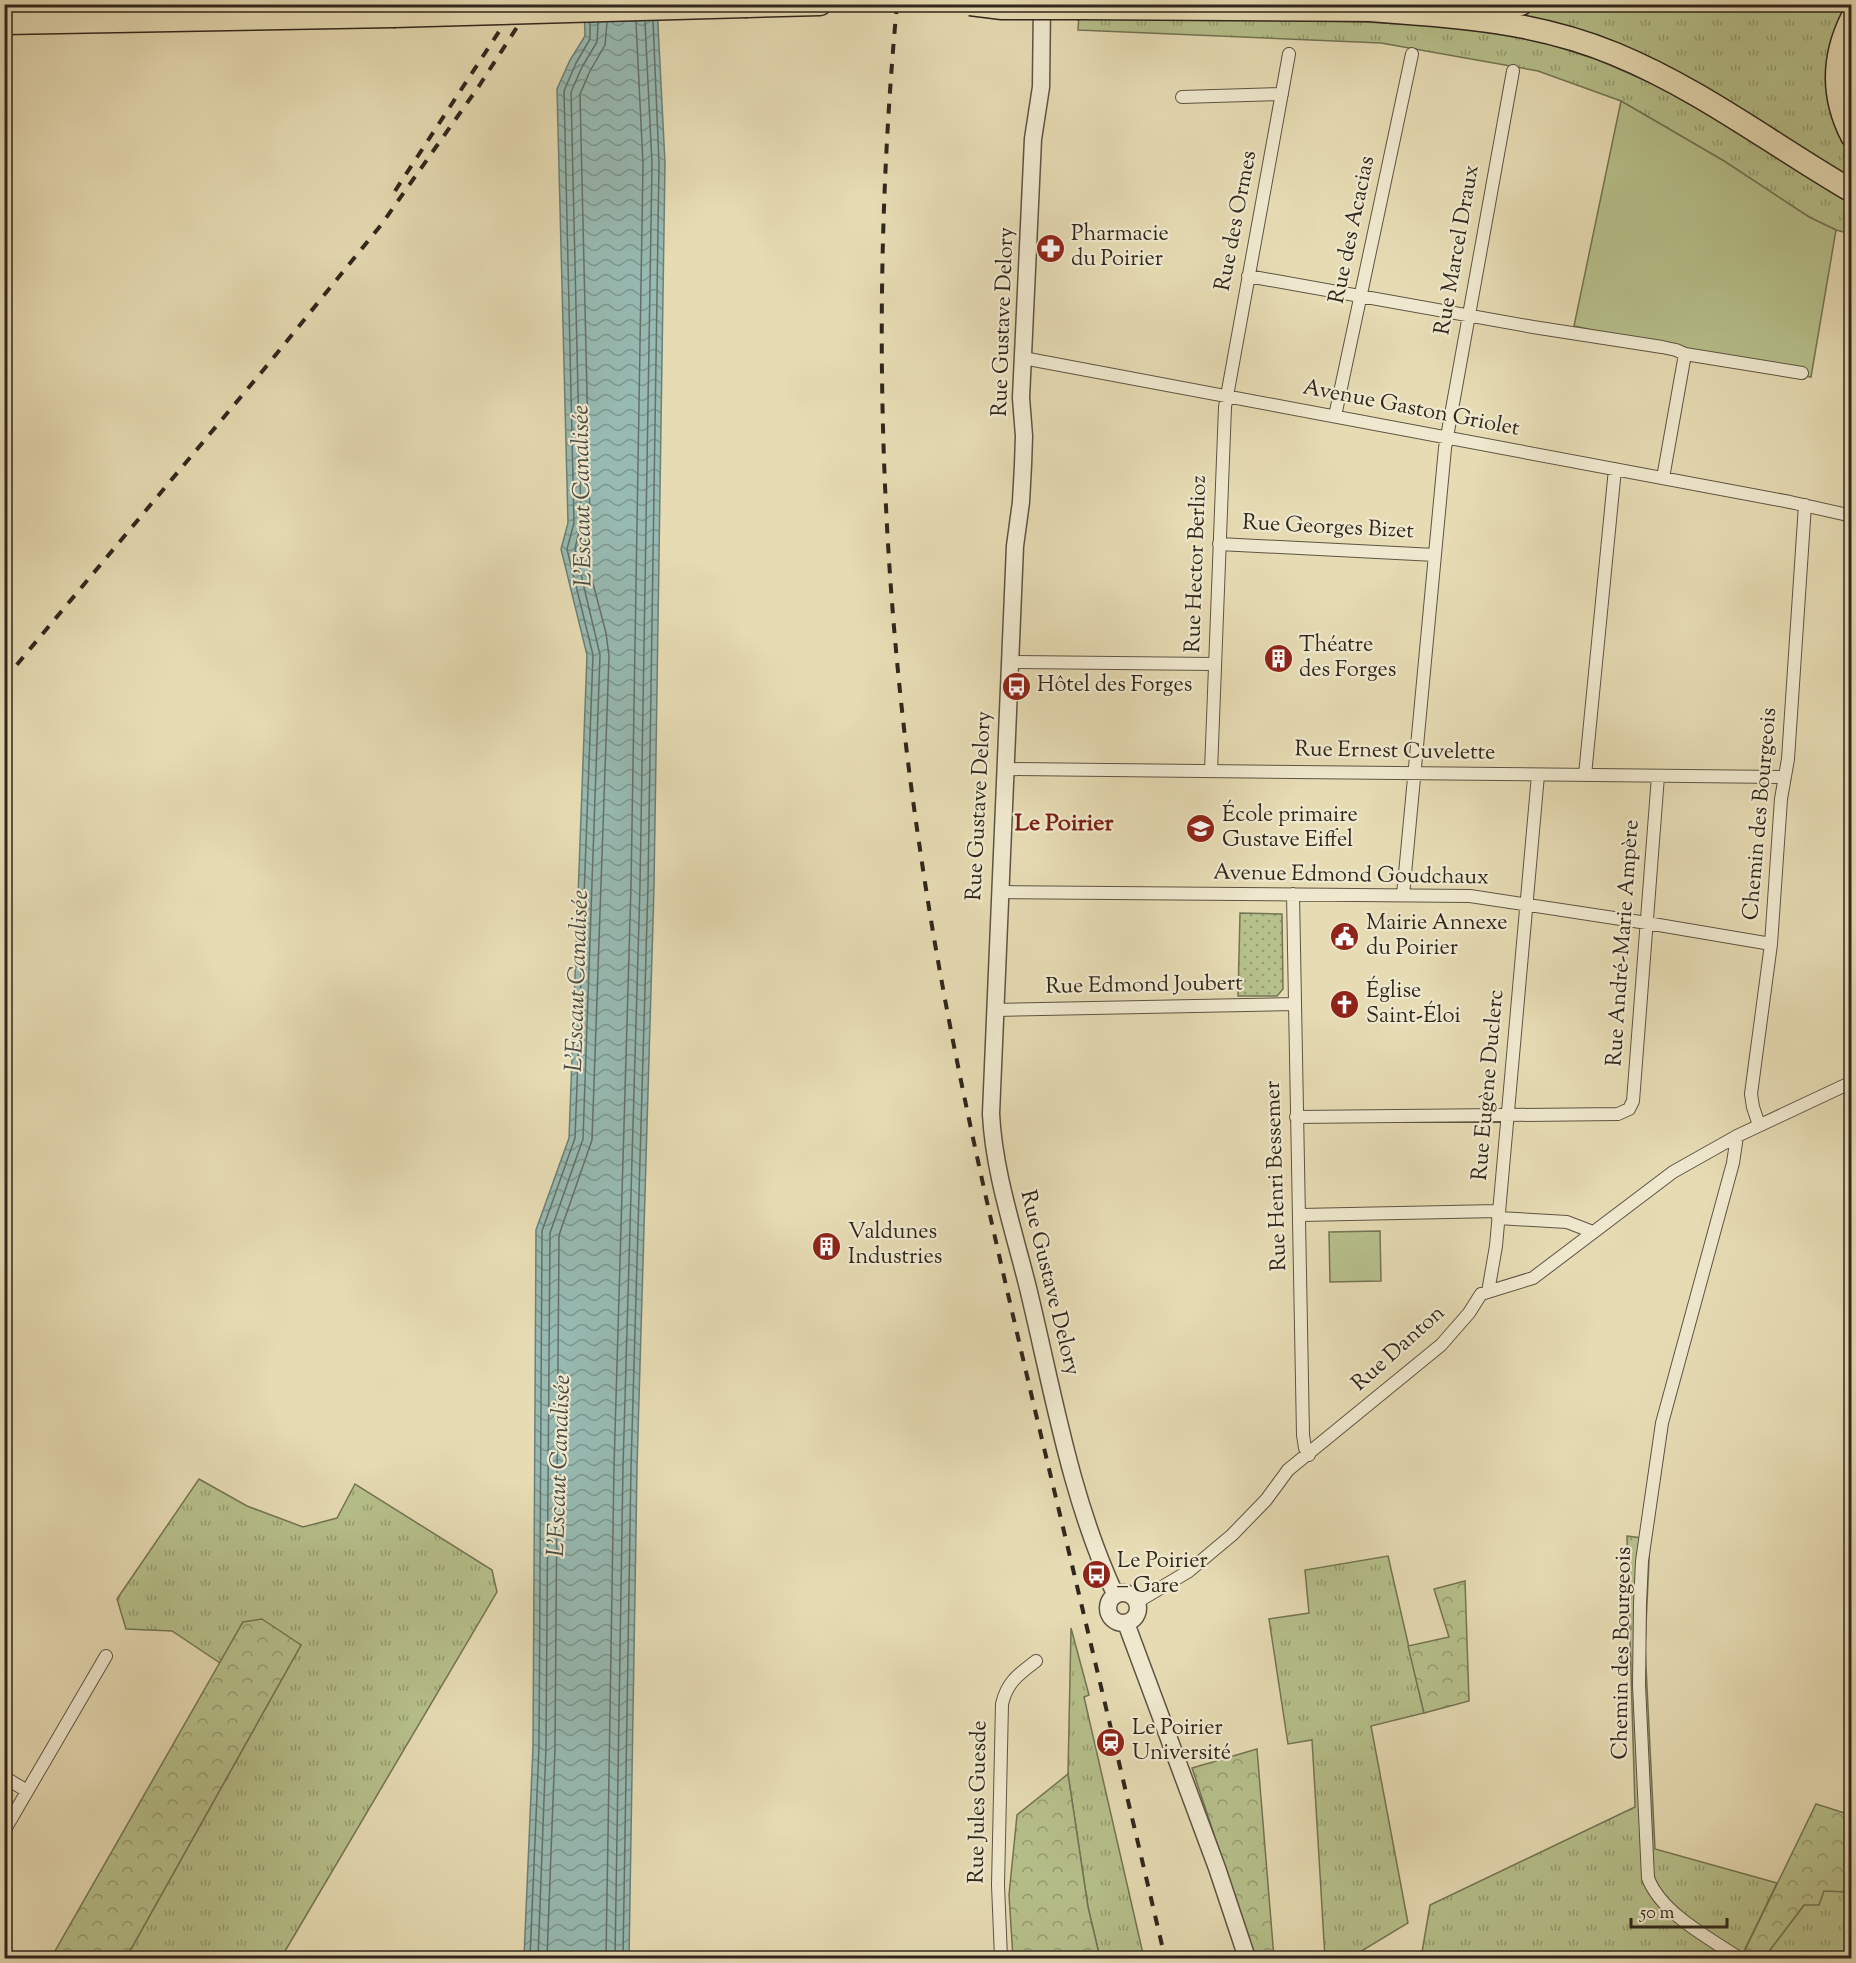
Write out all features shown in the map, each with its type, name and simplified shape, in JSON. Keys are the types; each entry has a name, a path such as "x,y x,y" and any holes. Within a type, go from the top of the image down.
{"highway":[{"path":"4,23 393,16 819,4"},
{"path":"970,4 1002,8 1370,10 1455,9 1521,4"},
{"path":"1370,10 1486,19 1522,26 1606,50 1684,88 1851,191"},
{"path":"1851,18 1840,46 1836,78 1840,108 1851,136"}],"street":[{"name":"Rue Gustave Delory","path":"1042,4 1041,87 1033,139 1021,406 1024,443 1021,502 1015,546 1009,662 990,1102 992,1132 998,1164 1074,1485 1115,1594"},
{"name":"Rue des Ormes","path":"1226,396 1289,54"},
{"name":"Rue des Acacias","path":"1335,416 1412,54"},
{"name":"Rue Marcel Draux","path":"1403,895 1447,437 1513,71"},
{"path":"1182,97 1282,94"},
{"path":"1248,276 1802,373"},
{"path":"1663,478 1685,354"},
{"name":"Avenue Gaston Griolet","path":"1023,358 1790,502 1851,516"},
{"name":"Rue Hector Berlioz","path":"1211,771 1226,396"},
{"path":"1585,775 1615,469"},
{"name":"Chemin des Bourgeois","path":"1759,1125 1751,1094 1771,944 1805,505"},
{"name":"Rue Georges Bizet","path":"1219,544 1435,555"},
{"path":"1009,662 1214,664"},
{"name":"Rue Ernest Cuvelette","path":"1005,768 1785,777"},
{"name":"Rue Eugène Duclerc","path":"1488,1292 1496,1246 1538,774"},
{"name":"Rue André-Marie Ampère","path":"1507,1115 1618,1114 1625,1111 1633,1101 1658,776"},
{"name":"Avenue Edmond Goudchaux","path":"999,892 1470,896 1771,944"},
{"name":"Rue Henri Bessemer","path":"1293,894 1303,1435 1305,1448 1309,1455"},
{"name":"Rue Edmond Joubert","path":"994,1010 1295,1004"},
{"path":"1488,1292 1533,1278 1672,1172 1737,1136 1851,1082"},
{"path":"1296,1117 1507,1115"},
{"name":"Chemin des Bourgeois","path":"1737,1136 1733,1162 1662,1423 1642,1561 1639,1662 1648,1878 1657,1895 1671,1910 1739,1959"},
{"path":"1300,1215 1498,1215 1567,1222 1593,1232"},
{"name":"Rue Danton","path":"1137,1602 1189,1571 1221,1545 1266,1500 1288,1470 1431,1354 1470,1312 1478,1298 1488,1292"},
{"path":"1129,1593 1137,1602 1136,1616 1126,1623 1114,1621 1108,1614 1108,1604 1115,1594 1129,1593"},
{"path":"1126,1623 1217,1868 1247,1959"},
{"path":"4,1831 106,1656"},
{"name":"Rue Jules Guesde","path":"1001,1959 998,1885 1002,1704 1006,1690 1013,1679 1036,1661"},
{"path":"4,1777 27,1791"}],"green space":[{"path":"1592,4 1851,5 1841,21 1851,147 1851,185 1772,136 1512,13"},
{"path":"1079,15 1363,22 1463,27 1528,37 1598,60 1665,89 1851,198 1851,234 1836,230 1809,217 1724,161 1621,101 1538,71 1381,43 1078,30"},
{"path":"1621,101 1724,161 1809,217 1836,230 1811,377 1574,326"},
{"path":"1240,913 1282,914 1283,989 1277,996 1238,996"},
{"path":"1380,1231 1381,1281 1330,1282 1329,1232"},
{"path":"199,1479 247,1506 303,1527 337,1518 355,1484 492,1570 497,1592 281,1958 126,1958 301,1645 243,1622 220,1663 172,1631 126,1629 117,1599"},
{"path":"1627,1536 1650,1539 1645,1646 1655,1849 1777,1883 1745,1949 1757,1958 1421,1958 1430,1905 1635,1807"},
{"path":"1388,1556 1424,1713 1371,1726 1408,1923 1350,1958 1325,1958 1312,1740 1288,1744 1269,1619 1309,1613 1305,1570"},
{"path":"1465,1581 1469,1701 1424,1713 1408,1646 1449,1637 1434,1589"},
{"path":"262,1619 301,1645 126,1958 51,1958 243,1622"},
{"path":"1071,1628 1089,1695 1084,1697 1144,1958 1100,1958 1088,1907 1068,1774"},
{"path":"1257,1749 1274,1958 1255,1958 1192,1768"},
{"path":"1068,1774 1088,1907 1100,1958 1013,1958 1009,1895 1017,1815"},
{"path":"1816,1804 1851,1815 1851,1894 1824,1891 1819,1905 1804,1905 1764,1958 1757,1958 1745,1950"},
{"path":"1824,1890 1851,1894 1851,1958 1764,1958 1804,1905"}],"water":[{"name":"L'Escaut Canalisée","path":"584,5 657,5 665,163 654,886 637,1468 629,1958 524,1958 533,1747 536,1230 569,1138 587,655 561,549 568,523 557,89 570,60 585,36"}],"railway":[{"path":"395,191 517,4"},
{"path":"4,680 265,368 381,225 479,86 532,4"},
{"path":"897,4 884,215 883,428 887,534 895,639 920,849 943,989 986,1198 1165,1958"}],"place":[{"name":"Pharmacie du Poirier","path":"1050,248"},
{"name":"Théatre des Forges","path":"1278,659"},
{"name":"Hôtel des Forges","path":"1016,686"},
{"name":"École primaire Gustave Eiffel","path":"1201,829"},
{"name":"Mairie Annexe du Poirier","path":"1345,937"},
{"name":"Église Saint-Éloi","path":"1345,1005"},
{"name":"Valdunes Industries","path":"827,1246"},
{"name":"Le Poirier – Gare","path":"1096,1575"},
{"name":"Le Poirier Université","path":"1111,1742"}],"district":[{"name":"Le Poirier","path":"1064,824"}]}
